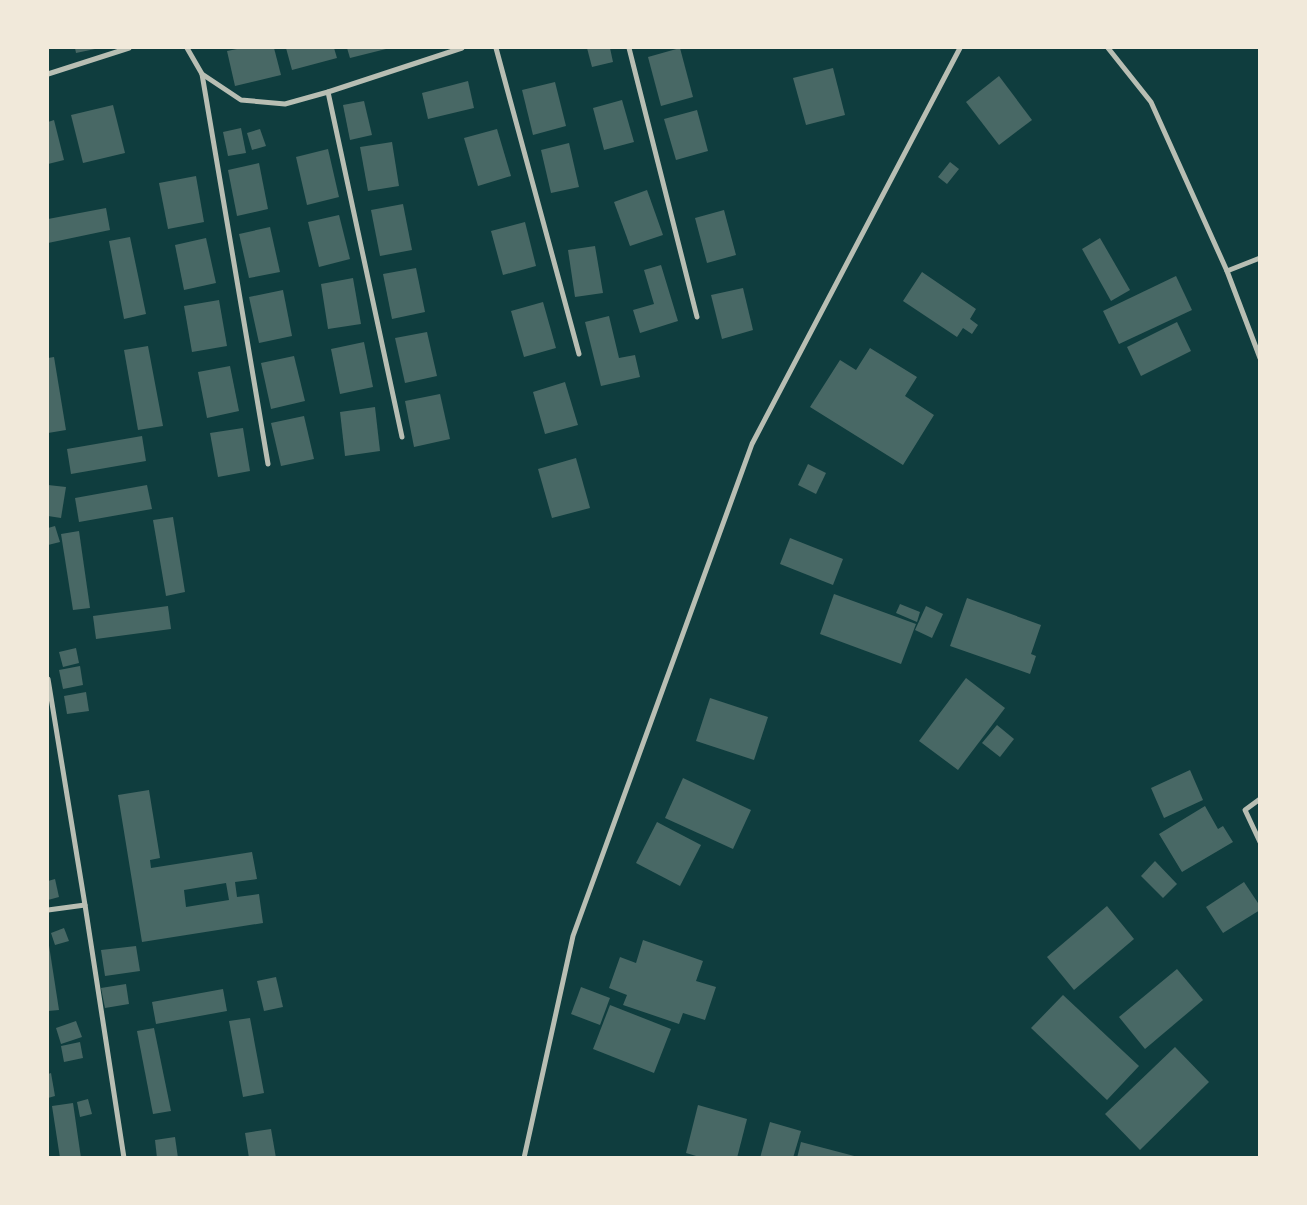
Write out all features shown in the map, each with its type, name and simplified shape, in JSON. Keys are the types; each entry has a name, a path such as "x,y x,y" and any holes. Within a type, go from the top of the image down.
{"street":[{"path":"48,74 129,48"},
{"path":"187,48 202,74 268,464"},
{"path":"202,74 241,100 286,104 462,48"},
{"path":"496,48 579,354"},
{"path":"629,48 697,317"},
{"path":"524,1158 572,936 752,444 960,48"},
{"path":"1108,48 1152,102 1227,272 1260,358"},
{"path":"328,92 402,437"},
{"path":"1227,272 1260,258"},
{"path":"48,679 124,1158"},
{"path":"1260,799 1245,810 1260,842"},
{"path":"48,910 85,905"}],"building":[{"path":"75,48 94,48 95,49 76,53"},
{"path":"242,48 274,48 281,75 235,86 227,51"},
{"path":"286,48 334,48 337,58 292,70"},
{"path":"347,48 390,48 350,58"},
{"path":"587,48 610,48 613,62 592,67"},
{"path":"680,48 693,97 661,106 648,57"},
{"path":"833,68 845,115 806,125 793,78"},
{"path":"999,76 1032,120 999,145 966,102"},
{"path":"468,81 474,108 428,119 422,93"},
{"path":"555,82 566,126 533,135 522,90"},
{"path":"622,100 634,142 604,150 593,108"},
{"path":"364,101 372,135 350,140 343,105"},
{"path":"113,105 125,153 83,163 71,115"},
{"path":"697,110 708,151 676,160 664,119"},
{"path":"54,120 64,160 48,164 48,122"},
{"path":"241,128 246,153 228,156 223,132"},
{"path":"260,129 266,146 252,150 247,133"},
{"path":"497,129 511,176 478,186 464,138"},
{"path":"392,142 399,186 368,191 360,147"},
{"path":"569,143 579,187 551,193 541,150"},
{"path":"328,149 339,197 307,205 296,157"},
{"path":"950,162 959,169 947,184 938,177"},
{"path":"259,163 268,209 237,216 228,170"},
{"path":"196,176 204,222 168,229 159,183"},
{"path":"647,190 663,235 630,246 614,202"},
{"path":"403,204 412,250 380,256 371,210"},
{"path":"106,208 110,230 48,243 48,219"},
{"path":"724,210 736,255 707,263 695,218"},
{"path":"339,215 350,259 319,267 308,222"},
{"path":"525,222 536,266 503,275 491,231"},
{"path":"270,227 280,272 249,278 239,234"},
{"path":"130,237 146,314 124,319 109,241"},
{"path":"206,238 216,283 184,290 175,245"},
{"path":"1100,238 1130,290 1111,301 1082,249"},
{"path":"595,246 603,293 575,297 568,250"},
{"path":"661,265 678,321 640,333 633,310 654,304 644,270"},
{"path":"416,268 425,312 392,319 383,274"},
{"path":"922,272 976,309 970,319 978,325 972,334 963,328 957,337 903,301"},
{"path":"1176,276 1192,310 1119,344 1103,311"},
{"path":"353,278 361,324 328,329 321,284"},
{"path":"743,288 753,330 722,339 711,295"},
{"path":"283,290 292,336 259,343 249,297"},
{"path":"219,300 227,346 192,352 184,306"},
{"path":"543,302 556,348 524,357 511,311"},
{"path":"609,316 619,358 635,355 640,377 601,386 585,322"},
{"path":"1177,322 1191,351 1141,376 1127,347"},
{"path":"427,332 437,376 405,383 395,338"},
{"path":"364,342 373,387 340,394 331,349"},
{"path":"148,346 163,426 138,430 124,350"},
{"path":"870,348 917,377 905,396 934,415 903,465 810,407 840,360 856,370"},
{"path":"294,356 305,401 271,409 261,363"},
{"path":"54,357 66,430 48,433 48,358"},
{"path":"230,366 239,411 207,418 198,372"},
{"path":"565,382 578,425 545,434 533,392"},
{"path":"440,394 450,439 414,447 405,401"},
{"path":"375,407 380,451 345,456 340,412"},
{"path":"304,416 314,459 281,466 271,423"},
{"path":"243,428 250,471 218,477 210,433"},
{"path":"142,436 146,461 71,474 67,449"},
{"path":"576,458 590,508 552,518 538,469"},
{"path":"808,464 826,473 816,494 798,485"},
{"path":"48,485 66,487 61,518 48,516"},
{"path":"147,485 152,509 79,522 75,498"},
{"path":"173,517 185,592 166,596 153,520"},
{"path":"55,526 60,542 48,545 48,528"},
{"path":"79,531 90,608 73,610 61,534"},
{"path":"790,538 843,559 833,585 780,564"},
{"path":"834,594 916,624 901,664 820,634"},
{"path":"967,598 1041,625 1031,654 1036,656 1030,674 950,646"},
{"path":"900,604 920,612 917,622 896,613"},
{"path":"168,606 171,629 96,639 93,616"},
{"path":"926,606 943,614 932,638 915,630"},
{"path":"76,648 79,663 63,667 59,652"},
{"path":"80,666 83,685 63,689 59,670"},
{"path":"966,678 1005,708 958,770 919,741"},
{"path":"86,692 89,711 67,714 64,696"},
{"path":"710,698 768,717 754,760 696,741"},
{"path":"997,725 1014,739 1000,757 982,743"},
{"path":"1190,770 1203,800 1164,818 1151,788"},
{"path":"683,778 751,810 733,849 665,818"},
{"path":"149,790 160,858 150,860 151,868 252,852 257,879 235,882 237,897 259,894 263,923 142,942 118,795","holes":["226,883 229,900 186,907 184,890"]},
{"path":"1205,806 1218,829 1223,826 1233,842 1182,872 1159,834"},
{"path":"657,822 701,845 680,886 636,863"},
{"path":"1155,861 1177,884 1163,898 1141,876"},
{"path":"55,879 59,897 48,900 48,881"},
{"path":"1244,882 1260,906 1260,910 1223,933 1206,907"},
{"path":"1107,906 1134,939 1074,990 1047,957"},
{"path":"64,928 69,941 55,945 51,933"},
{"path":"48,939 59,1010 48,1011"},
{"path":"643,940 703,961 696,981 716,987 705,1020 683,1013 679,1024 623,1005 627,995 609,988 620,957 636,963"},
{"path":"136,946 140,971 105,976 101,950"},
{"path":"1177,969 1203,1000 1145,1049 1119,1017"},
{"path":"276,977 283,1007 264,1011 257,981"},
{"path":"126,984 129,1004 105,1008 101,988"},
{"path":"581,987 610,998 600,1025 571,1014"},
{"path":"223,989 227,1011 156,1024 152,1002"},
{"path":"1063,995 1139,1066 1107,1100 1031,1028"},
{"path":"610,1005 671,1029 654,1073 593,1049"},
{"path":"250,1018 264,1093 243,1097 229,1021"},
{"path":"76,1021 82,1037 61,1044 56,1028"},
{"path":"154,1028 171,1111 153,1114 137,1031"},
{"path":"80,1042 83,1058 64,1062 61,1046"},
{"path":"1175,1047 1209,1082 1140,1150 1105,1114"},
{"path":"51,1073 55,1096 48,1098 48,1074"},
{"path":"88,1099 92,1114 80,1117 77,1102"},
{"path":"73,1103 81,1158 60,1158 52,1106"},
{"path":"698,1105 747,1119 737,1158 703,1158 686,1153"},
{"path":"770,1122 801,1131 793,1158 760,1158"},
{"path":"271,1129 276,1158 249,1158 245,1133"},
{"path":"175,1137 178,1158 157,1158 155,1140"},
{"path":"801,1142 858,1157 858,1158 797,1158"}]}
